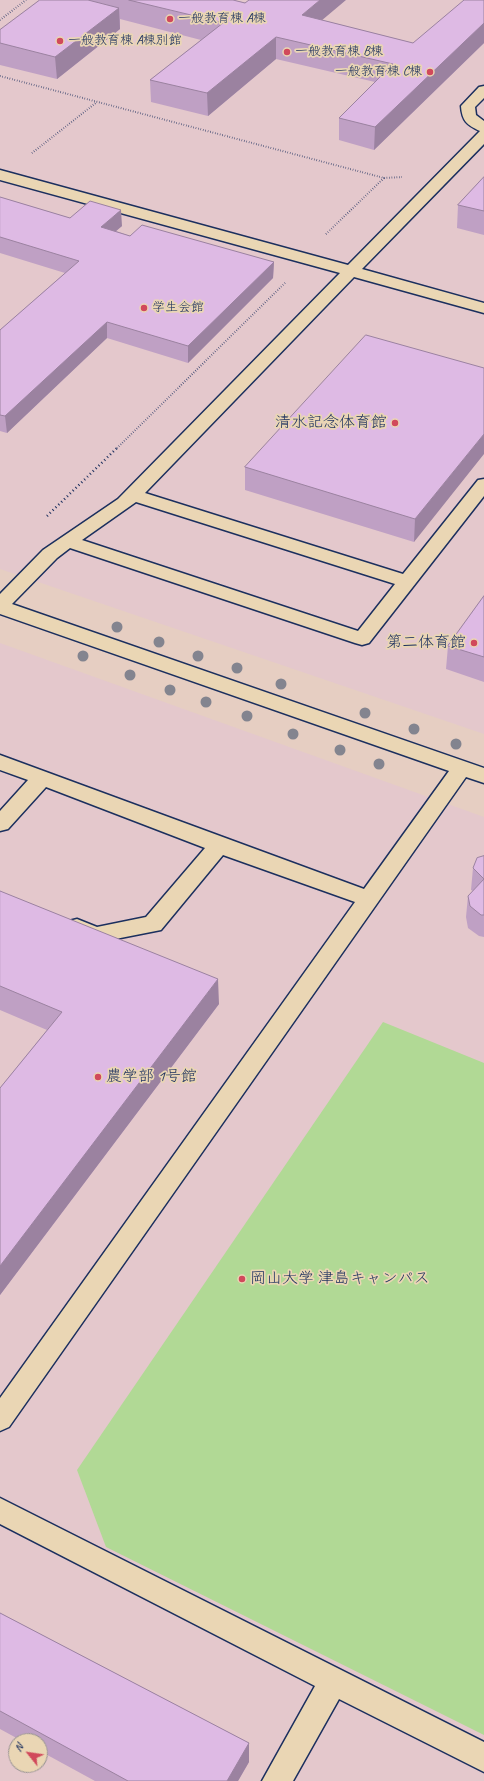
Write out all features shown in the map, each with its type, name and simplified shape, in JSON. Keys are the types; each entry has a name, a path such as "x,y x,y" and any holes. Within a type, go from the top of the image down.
{"street":[{"path":"484,90 468,106 470,117 484,128"},
{"path":"484,135 133,495 50,554 0,606 484,776"},
{"path":"2,175 484,308"},
{"path":"67,541 362,639 484,484"},
{"path":"133,495 407,582"},
{"path":"0,762 219,846 369,899"},
{"path":"0,1418 462,768"},
{"path":"0,824 42,778"},
{"path":"58,920 95,935 153,924 219,846"},
{"path":"0,1510 333,1682 484,1758"},
{"path":"277,1781 333,1682"}],"path":[{"path":"0,20 26,0"},
{"path":"0,76 384,178 397,176 434,186"},
{"path":"2,175 97,101"},
{"path":"47,516 295,273 302,258 384,178"}],"shaded area":[{"path":"0,0 484,0 484,734 0,569"},
{"name":"岡山大学 津島キャンパス","path":"0,643 484,817 484,1781 0,1781"}],"green space":[{"path":"383,1022 484,1063 484,1735 106,1547 77,1470"}],"building":[{"path":"40,0 88,0 119,8 55,57 0,43 0,30"},
{"path":"129,0 233,0 245,3 249,0 320,0 302,15 413,43 464,0 484,0 484,23 375,127 339,118 393,64 276,37 207,93 150,80 223,23"},
{"path":"484,177 484,211 458,205"},
{"name":"学生会館","path":"0,197 70,218 90,201 121,210 101,227 130,236 142,225 274,262 188,346 107,322 5,416 0,415 0,330 79,261 0,237"},
{"name":"清水記念体育館","path":"366,335 484,368 484,434 415,519 245,467"},
{"path":"484,596 484,657 448,646"},
{"path":"484,856 484,879 473,868 477,858"},
{"path":"484,879 484,915 481,915 470,906 468,896"},
{"name":"農学部 1号館","path":"0,891 218,979 0,1266 0,1088 62,1012 0,986"},
{"path":"0,1613 249,1743 227,1781 128,1781 48,1737 48,1733 40,1733 0,1711"}],"place":[{"name":"一般教育棟 A棟","path":"170,19"},
{"name":"一般教育棟 A棟別館","path":"60,41"},
{"name":"一般教育棟 B棟","path":"287,52"},
{"name":"一般教育棟 C棟","path":"430,72"},
{"name":"学生会館","path":"144,308"},
{"name":"清水記念体育館","path":"395,423"},
{"name":"第二体育館","path":"474,643"},
{"name":"農学部 1号館","path":"98,1077"},
{"name":"岡山大学 津島キャンパス","path":"242,1279"}]}
